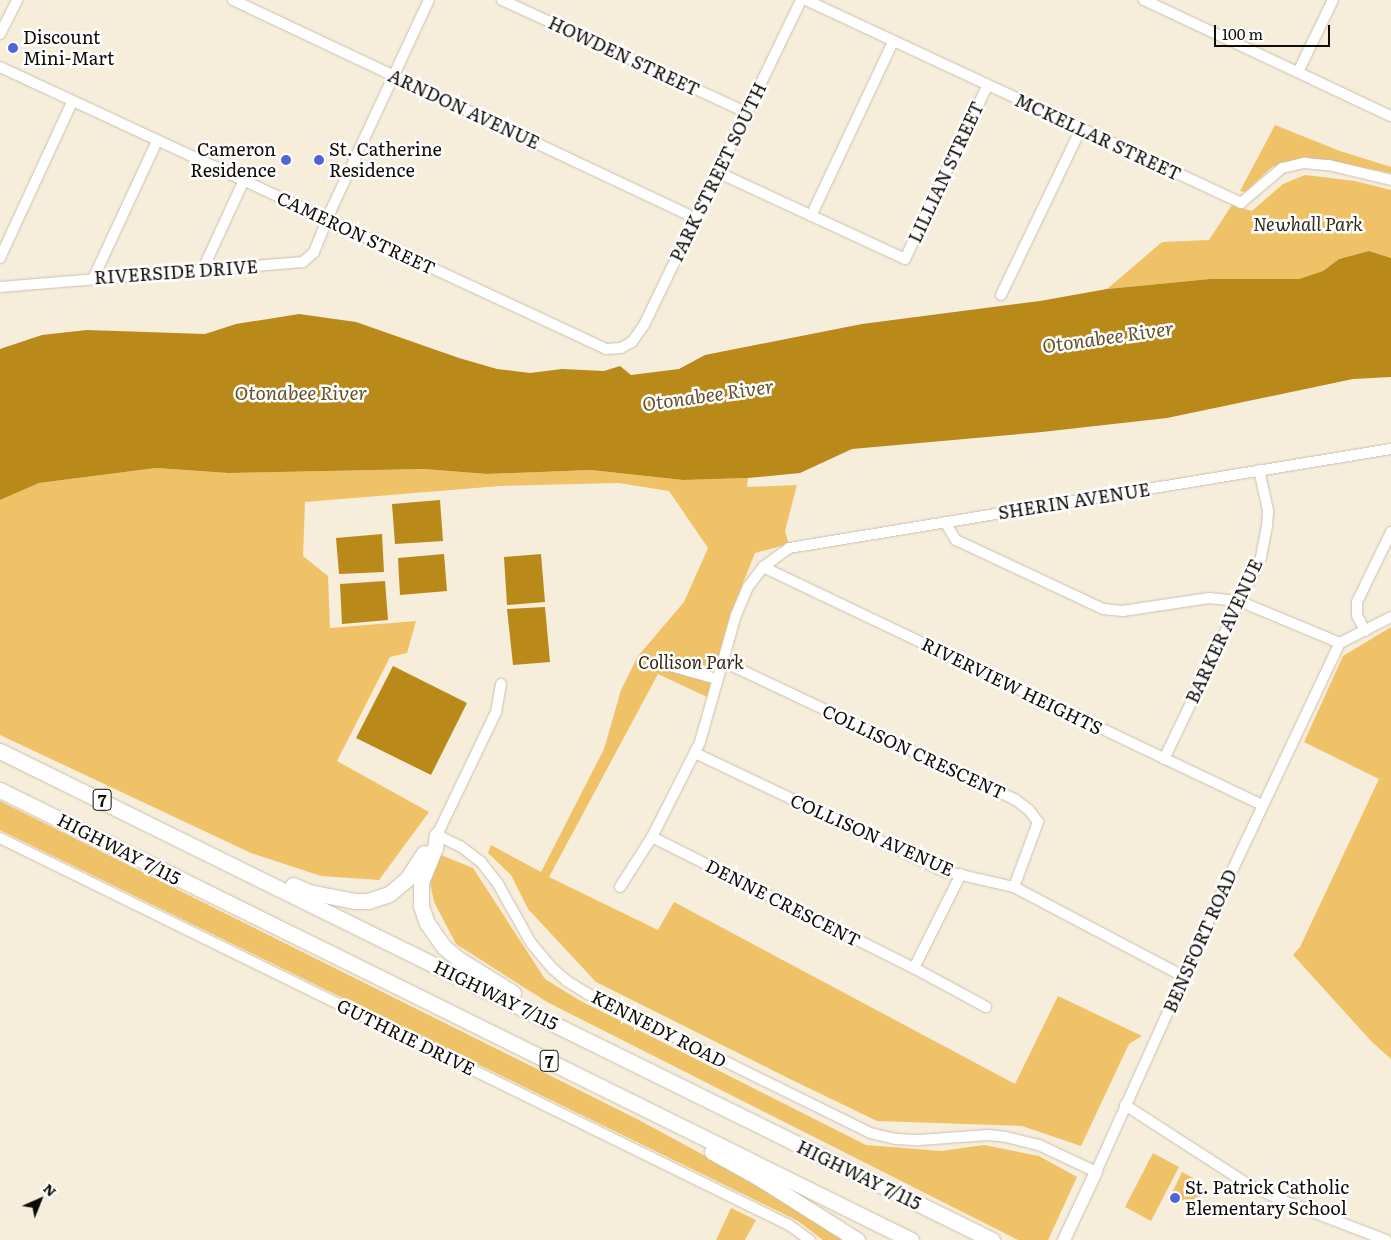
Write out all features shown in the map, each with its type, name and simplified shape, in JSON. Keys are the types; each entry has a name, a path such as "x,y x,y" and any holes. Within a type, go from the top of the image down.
{"highway":[{"name":"HIGHWAY 7/115","path":"0,751 166,830 992,1240"},
{"name":"HIGHWAY 7/115","path":"0,790 911,1240"},
{"path":"166,830 309,892 355,902 368,901 389,894 408,879 437,835"},
{"path":"437,835 435,848 421,882 420,894 426,923 444,947 468,967 640,1066"},
{"path":"651,1111 680,1135 759,1178 857,1240"}],"main road":[{"name":"BENSFORT ROAD","path":"1064,1240 1096,1172"}],"street":[{"path":"0,34 16,0"},
{"name":"ARNDON AVENUE","path":"233,0 695,218"},
{"name":"RIVERSIDE DRIVE","path":"0,287 303,262 314,252 326,220 429,0"},
{"name":"HOWDEN STREET","path":"502,0 746,112"},
{"name":"PARK STREET SOUTH","path":"632,342 644,325 801,0"},
{"name":"MCKELLAR STREET","path":"806,0 1241,203 1282,168 1304,162 1329,165 1391,180"},
{"path":"1144,0 1391,116"},
{"path":"1298,72 1333,0"},
{"path":"717,172 811,216 893,42"},
{"name":"CAMERON STREET","path":"0,67 606,349 621,348 632,342"},
{"name":"LILLIAN STREET","path":"811,216 904,260 987,86"},
{"path":"0,258 72,102"},
{"path":"1001,295 1081,129"},
{"path":"93,278 157,141"},
{"path":"202,271 244,180"},
{"name":"SHERIN AVENUE","path":"620,887 652,837 696,753 736,615 748,587 763,567 789,548 1391,449"},
{"name":"BARKER AVENUE","path":"1164,759 1238,600 1261,557 1268,510 1259,470"},
{"path":"945,522 956,540 1103,609 1123,611 1209,598 1238,600 1340,643 1391,617"},
{"path":"1364,630 1358,615 1357,602 1391,532"},
{"name":"RIVERVIEW HEIGHTS","path":"763,567 1262,805"},
{"name":"BENSFORT ROAD","path":"1096,1172 1262,805 1340,643"},
{"name":"COLLISON CRESCENT","path":"722,661 1016,800 1029,810 1038,822 1014,887"},
{"path":"660,663 717,679"},
{"path":"437,835 496,712 501,684"},
{"name":"COLLISON AVENUE","path":"696,753 944,871 1014,887 1185,977"},
{"name":"KENNEDY ROAD","path":"437,835 460,846 480,862 498,884 531,942 543,958 567,980 588,994 870,1133 897,1139 919,1140 988,1135 1006,1137 1039,1145 1096,1172"},
{"name":"DENNE CRESCENT","path":"652,837 986,1006"},
{"name":"GUTHRIE DRIVE","path":"0,838 789,1225 810,1240"},
{"path":"914,968 961,874"},
{"path":"1125,1106 1249,1185 1288,1203 1386,1240"}],"green space":[{"path":"1275,125 1340,151 1391,167 1391,173 1306,157 1272,167 1245,192 1240,191"},
{"name":"Newhall Park","path":"1305,175 1355,181 1391,190 1391,258 1369,251 1339,259 1323,271 1299,279 1210,279 1107,289 1162,242 1209,240 1232,205 1252,211 1283,184"},
{"name":"Collison Park","path":"156,468 228,473 424,469 487,474 591,470 683,480 748,478 747,487 797,485 785,531 789,544 755,553 730,615 707,697 658,674 549,877 658,930 674,902 1015,1084 1058,996 1142,1036 1129,1044 1081,1146 1022,1126 877,1121 792,1080 596,982 528,909 511,875 488,853 491,845 541,872 604,749 621,690 638,656 684,602 708,548 669,491 618,483 500,486 305,502 303,556 328,576 330,628 416,621 407,653 390,657 337,761 429,812 379,880 321,876 251,853 0,735 0,500 39,483"},
{"path":"1391,627 1391,1059 1372,1042 1293,955 1300,947 1379,779 1304,742 1343,656"},
{"path":"0,801 637,1119 722,1165 844,1240 823,1240 798,1221 0,830"},
{"path":"441,855 473,868 545,979 579,1000 866,1145 941,1151 984,1145 1039,1156 1077,1177 1048,1240 1018,1240 547,1002 456,944 434,902 429,877"},
{"path":"1153,1153 1179,1167 1151,1221 1125,1207"},
{"path":"1182,1172 1203,1183 1205,1187 1196,1206 1171,1195"},
{"path":"731,1208 756,1220 745,1240 716,1240"}],"water":[{"name":"Otonabee River","path":"1369,251 1391,258 1391,377 1353,379 1167,418 1042,432 852,449 800,473 748,478 683,480 591,470 487,474 424,469 228,473 156,468 39,483 0,500 0,349 42,335 87,330 205,334 236,324 299,314 356,322 459,358 497,369 530,373 562,369 604,371 620,366 631,375 679,369 705,355 862,324 1040,301 1107,289 1210,279 1299,279 1323,271 1339,259"},
{"path":"440,500 443,541 395,544 392,504"},
{"path":"382,534 384,572 339,574 336,538"},
{"path":"444,554 447,591 400,595 398,558"},
{"path":"541,554 545,602 507,605 504,557"},
{"path":"385,581 388,620 342,624 340,584"},
{"path":"545,607 550,662 513,665 507,609"},
{"path":"393,666 467,703 431,775 356,738"}],"place":[{"name":"Discount Mini-Mart","path":"13,48"},
{"name":"Cameron Residence","path":"286,160"},
{"name":"St. Catherine Residence","path":"319,160"},
{"name":"St. Patrick Catholic Elementary School","path":"1175,1198"}]}
